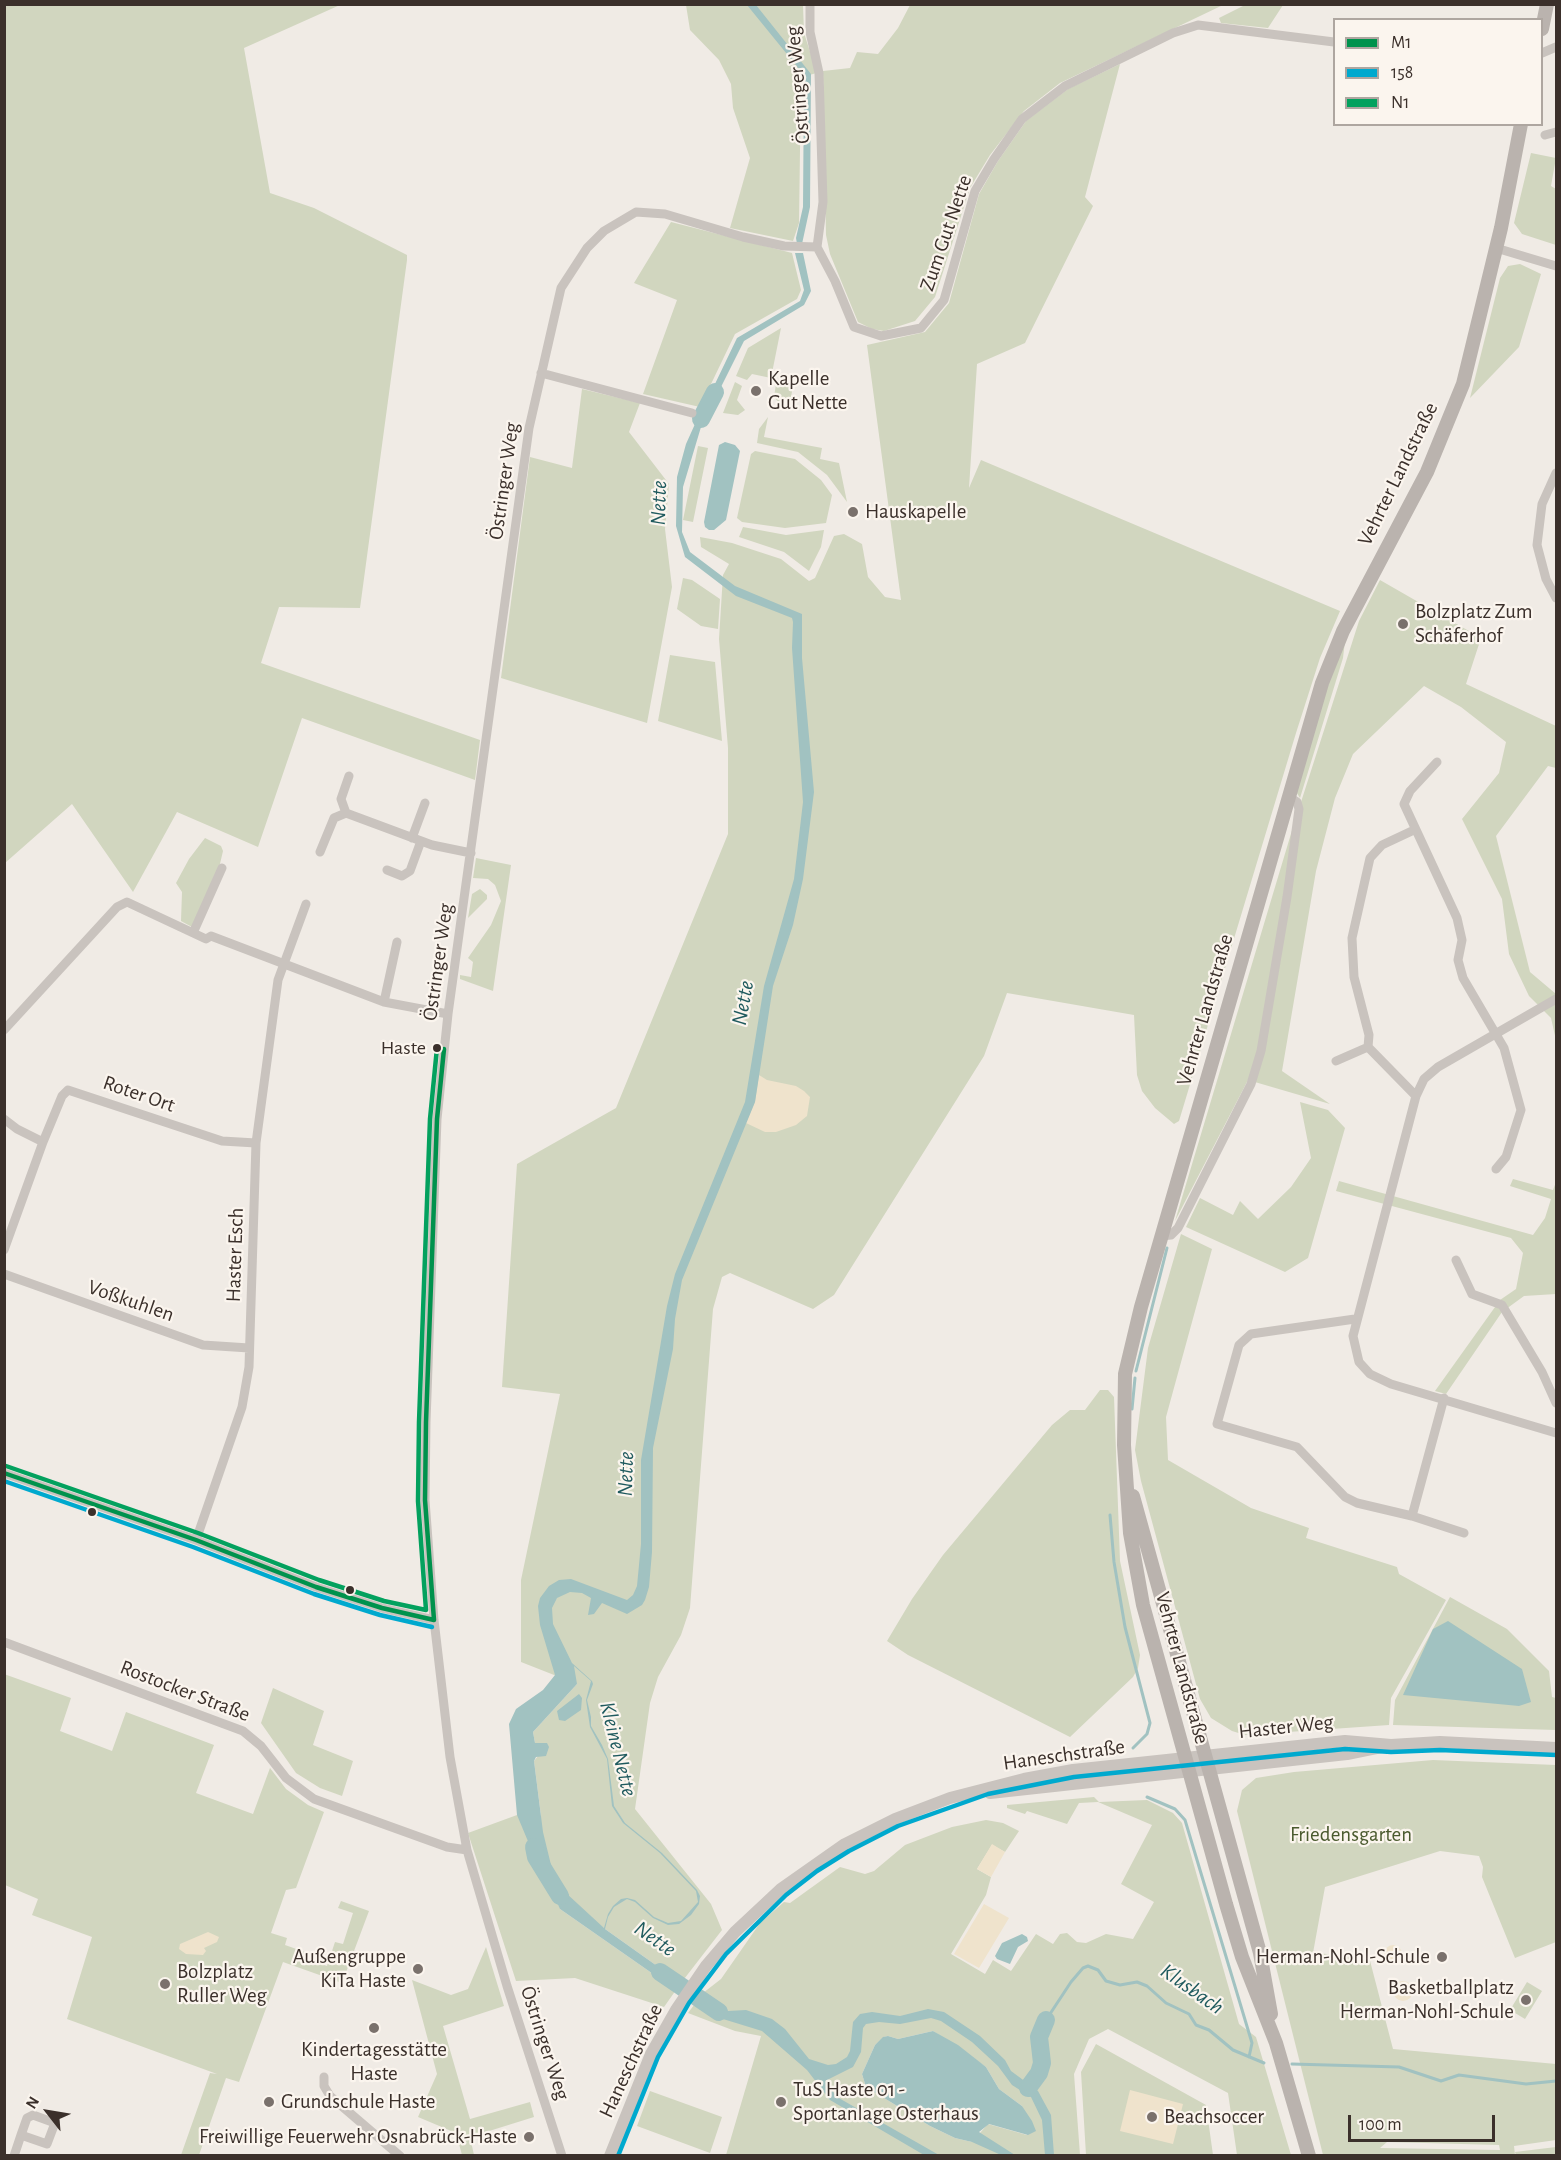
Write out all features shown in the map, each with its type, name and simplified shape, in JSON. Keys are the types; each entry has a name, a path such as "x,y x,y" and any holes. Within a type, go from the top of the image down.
{"main road":[{"path":"1543,24 1547,4"},
{"name":"Vehrter Landstraße","path":"1309,2156 1276,2043 1242,1957 1189,1773 1134,1568 1126,1471 1125,1374 1130,1345 1161,1236 1322,683 1343,631 1427,472 1455,406 1496,248 1521,126"},
{"name":"Vehrter Landstraße","path":"1126,1471 1260,1953 1276,2043"}],"street":[{"name":"Östringer Weg","path":"559,2155 467,1850 450,1757 434,1620 425,1500 426,1422 437,1119 448,1014 524,455 561,288 587,248 604,231 629,214 644,212 665,214 743,237 784,246 812,248 823,202 819,73 810,32 810,4"},
{"name":"Zum Gut Nette","path":"812,248 835,281 854,327 881,336 921,328 944,300 975,191 989,167 1022,119 1065,86 1173,33 1198,26 1333,42"},
{"path":"1543,53 1557,47"},
{"path":"1545,135 1557,132"},
{"path":"1496,248 1557,266"},
{"path":"541,373 692,413"},
{"path":"1557,473 1542,504 1537,545 1546,579 1557,598"},
{"path":"1437,762 1410,791 1404,804 1456,918 1462,940 1458,960 1463,978 1504,1048 1521,1110 1506,1156 1496,1168"},
{"path":"346,813 341,799 349,776"},
{"path":"1161,1236 1171,1235 1178,1228 1251,1084 1261,1051 1271,999 1297,820 1297,802 1288,796"},
{"path":"387,870 402,876 410,871 425,803"},
{"path":"320,852 334,818 346,813 416,839 471,853"},
{"path":"1414,830 1382,845 1370,858 1352,938 1354,977 1369,1035 1368,1047 1416,1096"},
{"path":"193,933 222,868"},
{"path":"4,1030 117,907 127,902 206,939 211,936 384,1002 448,1014"},
{"name":"Haster Esch","path":"196,1540 242,1407 249,1367 256,1143 282,965 296,936 306,903"},
{"path":"384,1002 397,942"},
{"path":"1557,999 1438,1067 1424,1078 1416,1096 1355,1319 1353,1336 1359,1362 1370,1374 1391,1384 1557,1433"},
{"path":"1336,1061 1368,1047"},
{"name":"Roter Ort","path":"4,1250 62,1096 68,1090 222,1141 256,1143"},
{"path":"4,1119 16,1130 44,1142"},
{"path":"1456,1260 1473,1294 1502,1305 1542,1372 1557,1403"},
{"name":"Voßkuhlen","path":"4,1274 203,1345 249,1348"},
{"path":"1355,1319 1251,1334 1239,1345 1217,1424 1297,1447 1345,1497 1357,1503 1412,1516 1464,1533"},
{"path":"1412,1516 1444,1398"},
{"path":"4,1473 196,1540 316,1587 390,1610 434,1620"},
{"name":"Rostocker Straße","path":"4,1642 243,1731 261,1746 286,1778 314,1799 418,1838 467,1850"},
{"name":"Haster Weg","path":"1185,1758 1345,1741 1391,1745 1450,1742 1557,1748"},
{"name":"Haster Weg","path":"1189,1773 1347,1754 1391,1745"},
{"name":"Haneschstraße","path":"610,2156 651,2054 683,1999 720,1949 751,1916 813,1865 845,1844 895,1819 986,1787 1063,1772 1185,1758"},
{"name":"Haneschstraße","path":"950,1798 1189,1773"},
{"path":"324,2077 324,2086 330,2096 400,2156"},
{"path":"14,2156 21,2135"}],"green space":[{"path":"5,4 340,5 244,48 270,193 314,208 407,255 407,260 360,608 279,607 261,663 480,740 475,780 302,718 258,847 177,812 133,892 72,804 5,863"},
{"path":"686,5 803,5 804,33 817,73 801,77 799,223 793,241 730,228 750,158 733,108 731,84 719,60 690,30"},
{"path":"910,5 1223,5 1060,83 1024,111 990,155 970,188 935,297 915,321 884,331 872,329 858,322 830,254 826,235 823,71 850,68 857,52 878,54 898,28"},
{"path":"1245,5 1283,5 1268,28 1221,23 1219,18"},
{"path":"1120,64 1085,197 1093,206 1025,343 977,364 969,488 981,460 1340,611 1320,658 1296,733 1179,1121 1174,1124 1155,1108 1142,1091 1137,1075 1134,1015 1007,993 984,1056 834,1295 813,1309 730,1273 722,1277 713,1309 690,1608 681,1635 658,1677 650,1703 635,1809 711,1904 722,1930 681,1983 598,1924 571,1899 560,1909 676,1990 664,2007 575,1978 516,1981 468,1833 517,1815 541,1816 534,1761 538,1756 541,1743 535,1743 533,1732 577,1684 521,1662 521,1580 560,1394 502,1387 517,1164 616,1108 728,834 728,748 719,639 723,575 729,564 701,547 700,537 732,543 781,559 809,581 815,578 834,536 844,534 862,544 868,577 885,597 901,600 867,345 925,332 949,303 979,194 998,161 1026,121 1068,89"},
{"path":"1531,153 1556,158 1551,186 1556,189 1556,245 1522,234 1514,223"},
{"path":"671,222 792,253 801,290 797,299 735,334 700,407 643,394 677,300 634,283"},
{"path":"1520,264 1541,274 1519,347 1470,398 1500,278 1508,266"},
{"path":"781,328 771,378 752,374 747,380 736,376 748,348"},
{"path":"735,382 742,386 737,400 745,410 738,415 723,413"},
{"path":"776,384 793,387 789,406 781,405 774,397"},
{"path":"582,389 640,403 629,432 669,484 665,529 672,587 647,723 501,678 530,457 572,468"},
{"path":"768,417 764,437 822,448 820,459 839,463 847,502 827,475 798,452 757,443 759,429"},
{"path":"698,446 708,448 693,522 683,520"},
{"path":"755,451 795,459 821,480 832,495 826,523 785,528 742,522 737,518 751,454"},
{"path":"743,527 786,535 824,530 821,547 809,571 784,552 739,537"},
{"path":"683,578 692,580 720,599 718,629 701,626 677,609"},
{"path":"1380,580 1481,638 1466,684 1556,726 1556,768 1548,766 1496,836 1530,972 1556,994 1556,1040 1551,1018 1529,996 1509,954 1502,899 1462,819 1499,773 1506,742 1461,707 1424,686 1353,754 1335,798 1316,871 1282,1071 1330,1104 1248,1080 1175,1221 1293,827 1359,621"},
{"path":"1345,641 1343,658 1300,798 1295,790 1328,685"},
{"path":"670,655 715,662 722,741 658,721"},
{"path":"205,838 221,846 223,851 219,868 192,927 181,921 182,892 176,883 189,859"},
{"path":"476,858 511,865 493,991 460,979 460,975 471,977 473,962 468,958 491,925 501,901 495,885 488,879 473,878"},
{"path":"480,889 487,895 487,899 468,918 472,894"},
{"path":"1300,1102 1328,1110 1345,1128 1308,1258 1285,1272 1186,1227 1200,1198 1233,1215 1240,1201 1258,1219 1291,1187 1311,1158"},
{"path":"1513,1179 1553,1190 1556,1182 1556,1294 1524,1296 1502,1312 1446,1394 1435,1391 1500,1300 1516,1289 1523,1253 1511,1238 1336,1191 1339,1181 1533,1235 1545,1218 1551,1199 1510,1186"},
{"path":"1181,1234 1212,1249 1166,1417 1168,1460 1251,1508 1309,1528 1306,1538 1397,1567 1399,1574 1446,1600 1391,1698 1389,1725 1245,1735 1232,1731 1211,1718 1200,1699 1141,1481 1135,1450 1148,1348"},
{"path":"1100,1390 1108,1390 1114,1397 1120,1561 1140,1655 1138,1668 1133,1677 1070,1737 908,1655 887,1641 912,1599 943,1555 1052,1425 1070,1410 1085,1410"},
{"path":"1450,1597 1507,1629 1549,1671 1552,1697 1556,1698 1556,1730 1393,1725 1395,1700"},
{"path":"4,1674 71,1698 60,1731 112,1751 126,1712 214,1745 196,1793 253,1814 270,1768 286,1789 308,1805 324,1812 296,1888 286,1890 271,1933 287,1938 285,1945 305,1952 303,1958 327,1966 335,1942 343,1944 353,1913 338,1908 341,1901 369,1911 342,1983 283,1962 239,2082 226,2078 199,2155 181,2155 210,2073 217,2074 67,2019 92,1937 32,1915 38,1899 5,1885"},
{"path":"273,1688 324,1711 313,1745 353,1761 342,1796 320,1788 296,1773 261,1723"},
{"name":"Friedensgarten","path":"1433,1760 1556,1765 1556,1942 1515,1958 1482,1877 1483,1867 1479,1856 1440,1851 1325,1887 1313,1953 1369,1957 1393,2049 1556,2064 1556,2140 1514,2146 1515,2155 1323,2155 1237,1811 1242,1790 1256,1778 1294,1772","holes":["1387,2142 1499,2145 1500,2150 1380,2148"]},
{"path":"1094,1797 1099,1802 1147,1800 1173,1813 1182,1823 1239,2024 1256,2037 1291,2155 1237,2155 1228,2093 1108,2029 1089,2039 1074,2074 1080,2155 726,2155 761,2036 735,2031 688,2013 703,1993 721,1979 760,1923 784,1902 790,1903 840,1867 865,1874 874,1871 905,1845 952,1827 986,1820 1003,1823 1019,1831 1005,1852 992,1845 977,1869 991,1877 986,1895 951,1954 985,1974 993,1960 1011,1971 1036,1934 1053,1944 1060,1934 1067,1933 1077,1942 1086,1943 1106,1934 1133,1939 1154,1902 1121,1884 1152,1825 1098,1802 1079,1803 1067,1824 1027,1811 1025,1814 1007,1808 1007,1805","holes":["933,2031 986,2067 999,2089 1022,2106 1027,2135 988,2124 972,2142 955,2138 930,2126 866,2087 862,2074 875,2045 884,2037 898,2039"]},
{"path":"486,1947 504,2006 443,2026 470,2119 530,2102 534,2117 470,2137 474,2155 462,2155 456,2133 418,2117 437,2074 412,1980 451,1995 468,1989"},
{"name":"Basketballplatz Herman-Nohl-Schule","path":"1527,1982 1542,1991 1525,2019 1510,2010"},
{"path":"1096,2044 1206,2105 1213,2155 1086,2155 1081,2072"},
{"path":"650,2091 722,2117 710,2153 637,2126"},
{"path":"1556,2147 1556,2155 1516,2155 1515,2152"}],"sand":[{"path":"759,1075 767,1080 796,1086 804,1091 810,1097 807,1116 796,1125 776,1132 765,1132 746,1123 755,1102"},
{"path":"992,1844 1005,1852 991,1877 977,1869"},
{"path":"984,1904 1009,1918 979,1968 954,1954"},
{"path":"208,1932 219,1937 217,1942 204,1948 206,1951 203,1955 186,1954 179,1949 180,1944"},
{"path":"1393,1945 1399,1948 1402,1954 1399,1960 1393,1963 1387,1960 1384,1954 1387,1948"},
{"path":"1403,1981 1410,1984 1413,1991 1410,1998 1403,2001 1396,1998 1393,1991 1396,1984"},
{"name":"Beachsoccer","path":"1130,2090 1183,2104 1173,2144 1120,2131"}],"water":[{"path":"747,5 756,5 811,74 810,207 802,244 797,244 796,238 803,207 804,75"},
{"path":"795,253 803,253 811,291 804,305 744,341 708,413 702,411 737,338 800,301 804,290"},
{"path":"695,424 701,427 683,487 682,532 690,552 735,586 802,614 802,658 814,792 803,879 793,925 773,986 755,1102 682,1280 675,1319 673,1349 653,1448 652,1552 649,1587 645,1600 642,1605 627,1614 602,1603 594,1614 588,1615 591,1598 582,1593 570,1592 557,1598 552,1608 553,1624 572,1663 592,1681 593,1684 587,1700 591,1726 608,1759 614,1806 625,1823 662,1853 697,1890 700,1896 699,1904 691,1915 679,1924 668,1925 653,1918 635,1902 627,1899 614,1907 608,1917 605,1929 681,1983 676,1990 560,1909 546,1877 555,1873 566,1893 604,1928 608,1914 613,1906 621,1899 627,1898 635,1900 654,1917 668,1923 681,1921 698,1902 696,1891 660,1853 623,1823 612,1806 607,1759 590,1727 586,1700 591,1681 574,1666 577,1684 533,1732 535,1743 547,1743 549,1747 546,1756 536,1757 534,1761 543,1832 551,1865 540,1870 517,1815 509,1724 516,1709 543,1690 555,1675 540,1625 538,1606 540,1598 549,1586 559,1580 571,1579 627,1600 633,1595 637,1586 641,1544 641,1460 667,1306 675,1274 745,1102 764,986 794,879 803,802 792,648 793,622 792,618 736,596 685,557 676,526 677,477 686,444"},
{"path":"725,442 735,445 740,451 726,520 714,530 709,530 705,527 704,522 719,445"},
{"path":"1448,1621 1522,1669 1531,1702 1519,1706 1403,1695 1433,1629"},
{"path":"579,1694 582,1698 581,1710 565,1721 559,1720 557,1711"},
{"path":"1022,1934 1027,1937 1028,1941 1018,1947 1010,1964 997,1959 995,1956 1002,1943"},
{"path":"701,1995 728,2011 746,2010 772,2019 785,2029 809,2059 828,2065 836,2064 847,2057 850,2051 853,2022 860,2014 872,2012 900,2016 928,2009 944,2012 980,2036 1005,2060 1011,2071 1038,2091 1051,2115 1054,2155 1045,2155 1042,2120 1031,2097 1012,2085 998,2066 972,2042 941,2021 931,2018 900,2024 879,2022 866,2024 863,2028 861,2052 853,2067 825,2081 837,2097 939,2155 924,2155 830,2100 807,2070 762,2031 723,2019 695,2003"},
{"path":"933,2031 958,2045 986,2067 999,2089 1022,2106 1032,2121 1036,2131 1028,2135 989,2124 979,2132 1015,2155 1001,2155 972,2142 955,2138 930,2126 866,2087 862,2074 875,2045 883,2037 898,2039"}],"waterway":[{"name":"Nette","path":"701,419 715,392"},
{"path":"1136,1371 1167,1248"},
{"path":"1132,1409 1135,1378"},
{"path":"1110,1515 1114,1562 1125,1627 1150,1723 1147,1734 1133,1748"},
{"path":"1147,1797 1175,1809 1185,1820 1252,2043 1249,2057"},
{"name":"Nette","path":"534,1847 536,1857 560,1896"},
{"name":"Klusbach","path":"1046,2020 1071,1982 1083,1968 1088,1966 1098,1970 1106,1981 1120,1985 1137,1982 1147,1986 1166,2003 1189,2014 1196,2025 1209,2030 1233,2050 1264,2063"},
{"name":"Nette","path":"660,1972 719,2012"},
{"name":"Klusbach","path":"1028,2088 1039,2073 1042,2063 1039,2037 1046,2020"},
{"name":"Klusbach","path":"1292,2064 1399,2067 1441,2081 1459,2075 1526,2084 1556,2081"}],"transit line":[{"name":"N1","path":"6,1466 198,1533 319,1580 384,1601 426,1610 418,1501 419,1422 430,1119 437,1048"},
{"name":"M1","path":"434,1620 425,1500 426,1422 437,1119 444,1049"},
{"name":"M1","path":"4,1473 196,1540 316,1587 382,1608 434,1620"},
{"name":"158","path":"4,1481 193,1547 314,1594 380,1615 432,1627"},
{"name":"158","path":"618,2156 658,2057 689,2003 726,1954 786,1895 817,1871 849,1851 898,1826 988,1794 1074,1777 1345,1749 1556,1755"}],"place":[{"name":"Kapelle Gut Nette","path":"756,391"},
{"name":"Hauskapelle","path":"853,512"},
{"name":"Bolzplatz Zum Schäferhof","path":"1403,624"},
{"name":"Haste","path":"437,1048"},
{"name":"Herman-Nohl-Schule","path":"1442,1957"},
{"name":"Außengruppe KiTa Haste","path":"418,1969"},
{"name":"Bolzplatz Ruller Weg","path":"165,1984"},
{"name":"Basketballplatz Herman-Nohl-Schule","path":"1526,2000"},
{"name":"Kindertagesstätte Haste","path":"374,2028"},
{"name":"Grundschule Haste","path":"269,2102"},
{"name":"TuS Haste 01 - Sportanlage Osterhaus","path":"781,2102"},
{"name":"Beachsoccer","path":"1152,2117"},
{"name":"Freiwillige Feuerwehr Osnabrück-Haste","path":"529,2137"}],"water label":[{"name":"Kleine Nette","path":"618,1749"}]}
